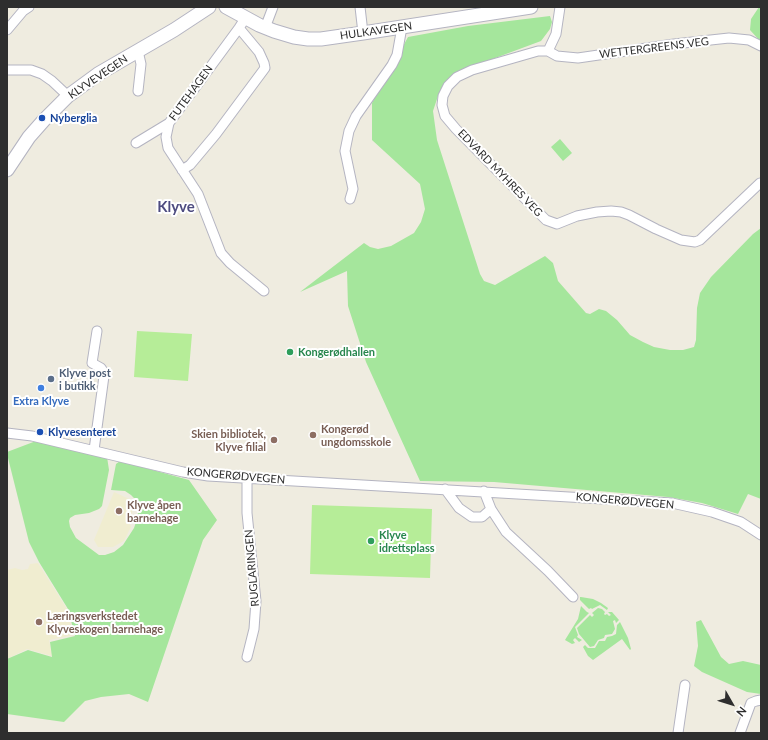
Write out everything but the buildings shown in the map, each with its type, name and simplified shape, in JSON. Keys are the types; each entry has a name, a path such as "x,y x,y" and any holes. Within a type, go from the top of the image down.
{"main road":[{"name":"KLYVEVEGEN","path":"7,170 34,131 68,96 98,74 208,7"},
{"name":"HULKAVEGEN","path":"226,7 243,23 282,34 308,39 321,39 402,27 474,11 531,7"}],"street":[{"path":"7,30 22,11 28,7"},
{"path":"265,28 273,7"},
{"path":"360,7 363,33"},
{"path":"548,51 556,34 560,7"},
{"path":"182,170 190,165 216,134 265,68 259,52 243,23"},
{"name":"FUTEHAGEN","path":"243,23 169,123 166,137 168,148 198,194 221,254 264,291"},
{"path":"350,200 352,189 345,151 349,132 356,116 392,65 397,55 402,27"},
{"name":"WETTERGREENS VEG","path":"548,51 557,56 578,58 674,44 729,38 749,40 761,46"},
{"path":"138,51 141,64 138,91"},
{"name":"EDVARD MYHRES VEG","path":"548,51 530,53 472,70 457,77 448,86 443,96 442,105 445,116 456,129 546,220 557,224 577,216 610,210 622,212 681,240 695,242 700,240 760,183"},
{"path":"7,70 31,70 42,74 68,96"},
{"path":"136,144 169,123"},
{"path":"94,450 104,376 101,368 92,363 98,331"},
{"name":"KONGERØDVEGEN","path":"7,433 32,436 183,472 208,476 672,503 712,512 741,522 761,535"},
{"name":"RUGLARINGEN","path":"247,478 248,529 256,601 254,629 247,657"},
{"path":"445,489 459,508 472,517 482,517 491,509"},
{"path":"484,491 491,509 506,532 548,571 573,597"},
{"path":"678,733 685,685"},
{"path":"740,733 751,703 756,700 761,700"}],"shaded area":[{"name":"Klyve åpen barnehage","path":"114,492 136,502 129,520 131,527 124,541 113,547 98,547 94,540"},
{"name":"Læringsverkstedet Klyveskogen barnehage","path":"38,563 67,609 74,635 49,640 52,656 27,649 7,659 7,570 15,568 22,570 28,569 30,564"}],"green space":[{"path":"759,7 761,7 761,42 750,30 751,19"},
{"path":"550,16 552,22 550,29 541,41 463,70 444,86 438,96 433,111 437,140 480,274 484,281 495,285 545,256 553,263 558,281 586,313 590,314 599,309 606,311 617,320 630,335 643,342 654,347 670,350 683,350 694,347 696,340 697,308 700,293 711,277 753,234 761,228 761,499 748,494 738,514 702,503 668,497 494,482 420,481 366,362 348,306 347,271 300,292 364,243 370,247 378,249 391,246 414,233 421,222 425,209 420,184 372,140 372,103 408,37 468,26"},
{"path":"560,139 572,153 563,161 551,147"},
{"path":"137,331 192,334 188,381 134,377"},
{"path":"36,441 107,457 109,470 102,506 99,509 89,513 75,515 70,518 69,521 70,527 76,538 99,555 114,552 123,545 134,528 137,519 139,507 138,502 125,491 111,490 116,464 120,461 189,480 217,520 203,540 148,702 129,694 101,697 85,701 64,722 7,714 7,659 28,650 52,657 50,642 75,636 68,609 39,562 29,542 7,454 7,452"},
{"name":"Klyve idrettsplass","path":"312,505 432,509 430,578 310,574"},
{"path":"580,597 593,599 608,608 607,610 600,605 589,609 580,600"},
{"path":"581,606 589,613 575,627 578,635 577,637 582,640 579,642 575,638 573,640 575,643 572,644 565,640 578,619"},
{"path":"598,608 605,612 605,615 607,614 609,616 611,615 608,612 612,612 619,620 616,623 615,620 613,621 615,629 612,634 605,635 604,638 598,640 594,646 590,647 579,634 577,628 590,615 592,617 594,615 592,613"},
{"path":"701,620 721,657 729,664 743,661 761,665 761,694 747,692 702,672 694,666 698,646 696,622"},
{"path":"620,622 628,638 631,649 630,650 622,639 593,660 588,656 583,647 585,645 588,648 595,648 599,641 605,641 607,637 616,634 617,625"}],"place":[{"name":"Nyberglia","path":"42,118"},
{"name":"Kongerødhallen","path":"290,352"},
{"name":"Klyve post i butikk","path":"51,379"},
{"name":"Extra Klyve","path":"41,388"},
{"name":"Klyvesenteret","path":"40,432"},
{"name":"Kongerød ungdomsskole","path":"313,435"},
{"name":"Skien bibliotek, Klyve filial","path":"274,440"},
{"name":"Klyve åpen barnehage","path":"119,511"},
{"name":"Klyve idrettsplass","path":"371,541"},
{"name":"Læringsverkstedet Klyveskogen barnehage","path":"39,622"}],"district":[{"name":"Klyve","path":"176,207"}]}
